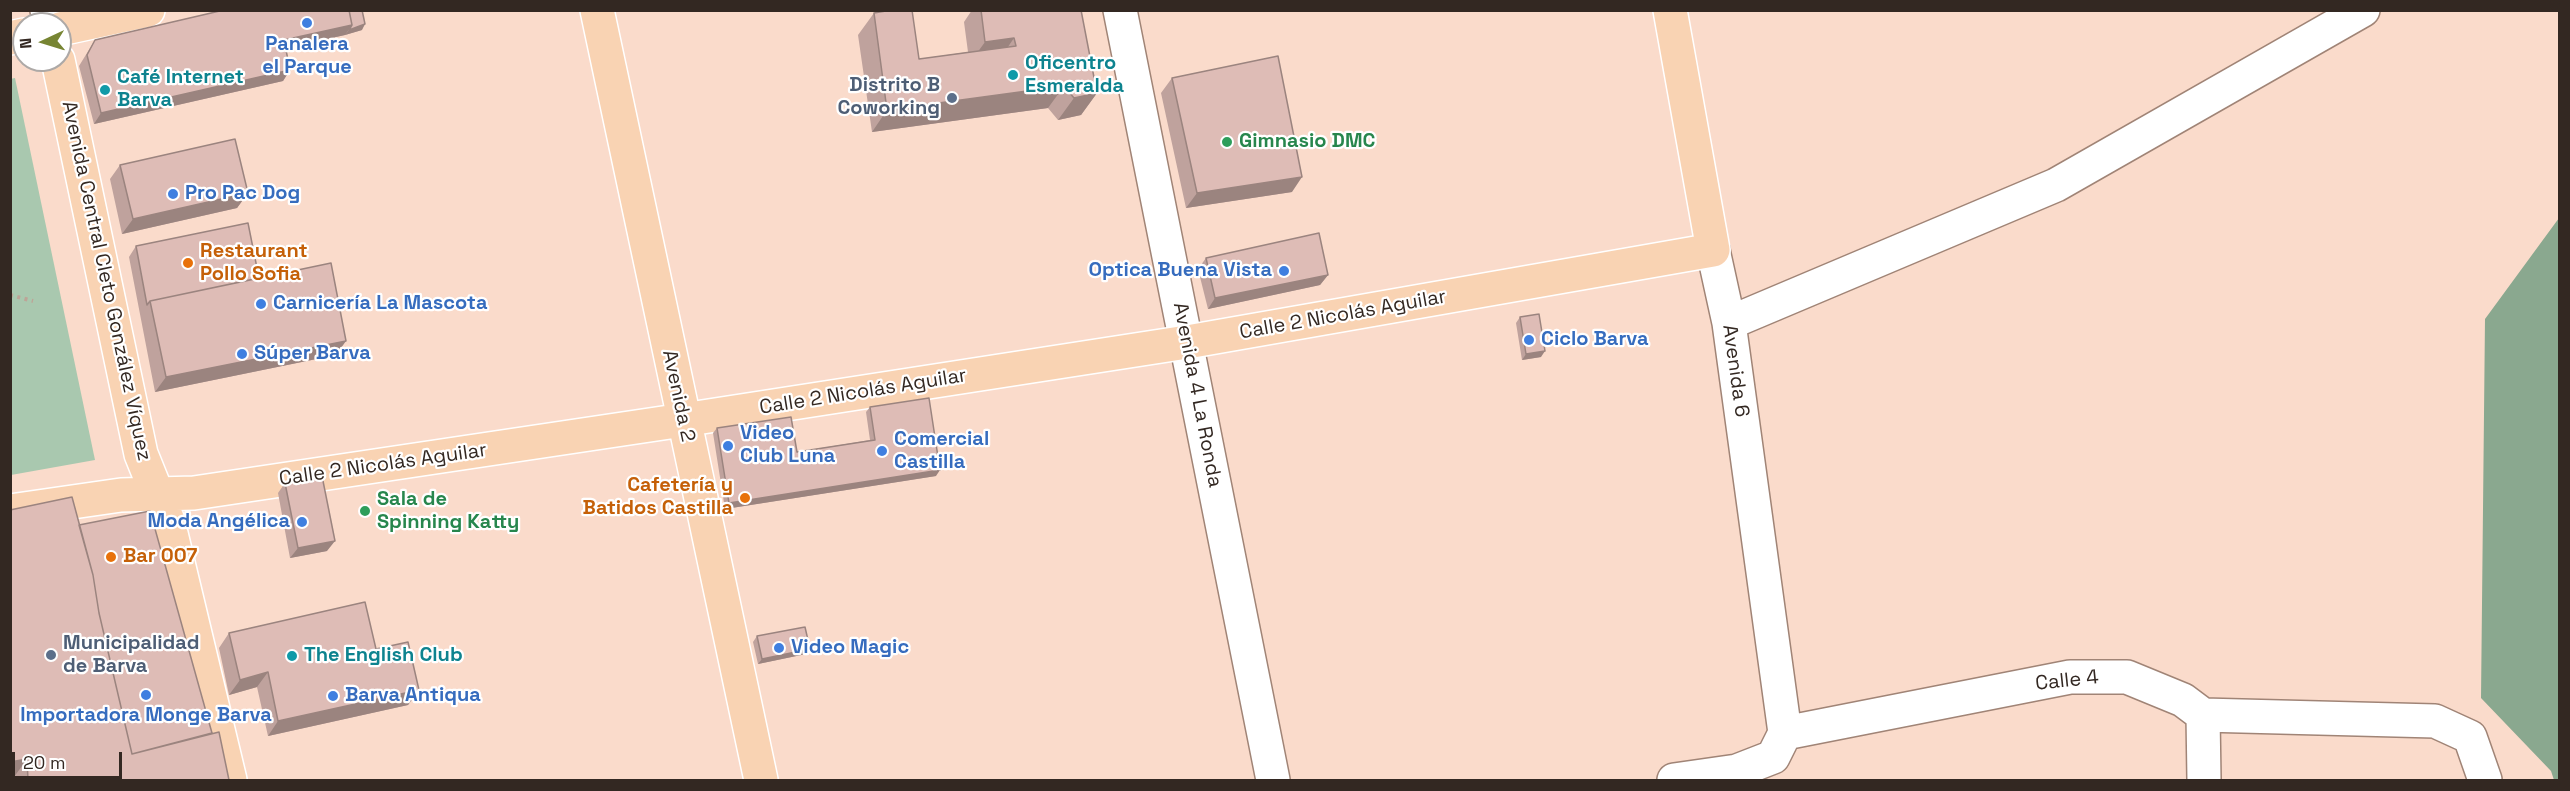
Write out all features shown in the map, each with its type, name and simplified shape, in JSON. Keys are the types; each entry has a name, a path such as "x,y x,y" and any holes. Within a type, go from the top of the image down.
{"main road":[{"path":"72,26 148,10"},
{"name":"Avenida 2","path":"597,10 761,780"},
{"name":"Avenida 6","path":"1670,10 1713,249"},
{"name":"Avenida Central Cleto González Víquez","path":"61,72 141,454 168,521 230,780"},
{"name":"Calle 2 Nicolás Aguilar","path":"10,511 122,495 194,493 683,420 1187,342 1713,249"}],"street":[{"name":"Avenida 4 La Ronda","path":"1120,10 1273,780"},
{"path":"1729,323 2056,184 2363,10"},
{"name":"Avenida 6","path":"1713,249 1729,323 1785,733"},
{"name":"Calle 4","path":"1785,733 2070,677 2127,676 2183,700 2203,715"},
{"path":"2204,780 2203,715 2435,721 2470,737 2485,780"},
{"path":"1674,780 1737,771 1773,757 1785,733"}],"path":[{"path":"10,295 33,301"}],"green space":[{"path":"15,78 95,460 11,475 10,79"},
{"path":"2559,218 2560,780 2554,780 2551,771 2481,698 2485,319"}],"building":[{"path":"224,10 349,10 352,25 284,40 290,70 101,113 87,55 95,40"},
{"path":"349,10 362,10 365,24 349,30 352,25"},
{"name":"Oficentro Esmeralda","path":"912,10 919,59 1016,46 1014,38 985,42 981,10 1081,10 1097,93 1074,98 1064,86 887,110 874,13"},
{"name":"Gimnasio DMC","path":"1278,56 1302,177 1197,193 1172,78"},
{"name":"Pro Pac Dog","path":"235,139 248,193 133,219 120,165"},
{"path":"248,223 259,278 150,301 147,305 136,246"},
{"path":"1319,233 1328,275 1215,298 1206,258"},
{"path":"331,263 346,341 166,377 150,301"},
{"name":"Ciclo Barva","path":"1539,314 1545,351 1526,354 1520,317"},
{"name":"Comercial Castilla","path":"929,398 940,470 729,503 717,428 791,417 797,452 875,440 870,407"},
{"name":"Moda Angélica","path":"322,476 335,541 298,548 285,483"},
{"name":"Municipalidad de Barva","path":"72,497 93,575 99,613 132,754 219,732 229,780 28,780 27,759 10,762 10,510"},
{"path":"150,511 212,733 132,754 99,613 93,575 79,525"},
{"path":"365,602 376,649 408,642 419,690 278,721 268,672 240,680 229,633"},
{"name":"Video Magic","path":"805,627 810,649 762,659 757,636"}],"place":[{"name":"Panalera el Parque","path":"307,23"},
{"name":"Oficentro Esmeralda","path":"1013,75"},
{"name":"Café Internet Barva","path":"105,90"},
{"name":"Distrito B Coworking","path":"952,98"},
{"name":"Gimnasio DMC","path":"1227,142"},
{"name":"Pro Pac Dog","path":"173,194"},
{"name":"Restaurant Pollo Sofia","path":"188,263"},
{"name":"Optica Buena Vista","path":"1284,271"},
{"name":"Carnicería La Mascota","path":"261,304"},
{"name":"Ciclo Barva","path":"1529,340"},
{"name":"Súper Barva","path":"242,354"},
{"name":"Video Club Luna","path":"728,446"},
{"name":"Comercial Castilla","path":"882,451"},
{"name":"Cafetería y Batidos Castilla","path":"745,498"},
{"name":"Sala de Spinning Katty","path":"365,511"},
{"name":"Moda Angélica","path":"302,522"},
{"name":"Bar 007","path":"111,557"},
{"name":"Video Magic","path":"779,648"},
{"name":"Municipalidad de Barva","path":"51,655"},
{"name":"The English Club","path":"292,656"},
{"name":"Importadora Monge Barva","path":"146,695"},
{"name":"Barva Antiqua","path":"333,696"}]}
